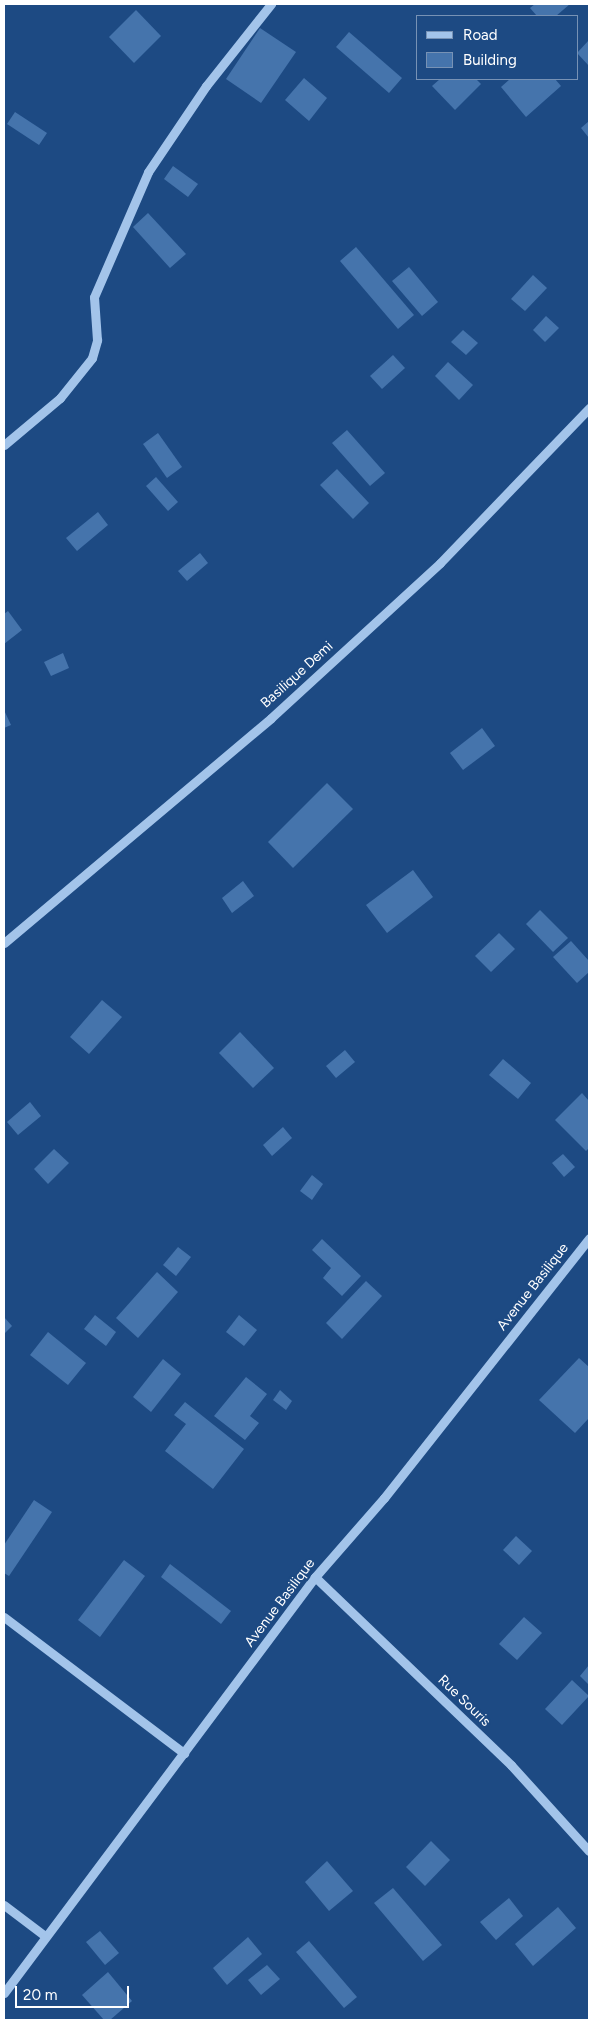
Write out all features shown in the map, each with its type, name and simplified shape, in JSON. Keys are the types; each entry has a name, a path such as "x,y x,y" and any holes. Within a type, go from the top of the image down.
{"street":[{"path":"4,445 60,398 92,358 97,340 94,297 148,172 206,86 271,4"},
{"name":"Basilique Demi","path":"4,942 279,711 440,563 589,408"},
{"name":"Avenue Basilique","path":"4,1994 45,1936 315,1577 384,1498 589,1238"},
{"name":"Rue Souris","path":"315,1577 511,1765 589,1851"},
{"path":"4,1617 184,1753"},
{"path":"4,1905 45,1936"}],"building":[{"path":"535,4 570,4 557,15 536,15 530,8"},
{"path":"136,10 161,36 134,63 109,37"},
{"path":"260,28 296,52 261,103 226,79"},
{"path":"349,32 402,78 389,93 336,47"},
{"path":"589,40 589,66 578,54"},
{"path":"304,78 327,98 309,121 285,100"},
{"path":"439,80 477,80 481,84 455,110 432,86"},
{"path":"509,80 556,80 561,86 526,117 501,87"},
{"path":"15,112 47,133 39,145 7,124"},
{"path":"589,121 589,138 581,128"},
{"path":"173,166 198,184 188,197 164,179"},
{"path":"148,213 186,254 170,268 133,227"},
{"path":"356,247 414,315 398,329 340,261"},
{"path":"409,267 438,302 422,316 392,281"},
{"path":"533,275 547,288 525,311 511,299"},
{"path":"546,316 559,328 545,342 533,330"},
{"path":"463,330 478,343 466,355 451,342"},
{"path":"393,355 405,368 382,389 370,376"},
{"path":"448,362 473,385 459,400 435,376"},
{"path":"347,430 385,473 370,486 332,443"},
{"path":"158,433 182,467 167,478 143,444"},
{"path":"337,469 369,503 353,519 320,485"},
{"path":"156,477 178,502 168,511 146,486"},
{"path":"98,512 108,525 77,551 66,538"},
{"path":"200,553 208,563 187,581 178,571"},
{"path":"8,611 22,630 4,644 4,614"},
{"path":"63,653 69,668 51,676 44,662"},
{"path":"4,710 11,725 4,728"},
{"path":"482,728 495,746 463,770 450,753"},
{"path":"327,783 353,809 293,868 268,842"},
{"path":"413,870 433,897 387,933 366,905"},
{"path":"243,881 254,896 232,913 222,898"},
{"path":"540,910 568,938 553,952 526,924"},
{"path":"499,933 515,949 491,972 475,956"},
{"path":"571,941 589,961 589,972 577,983 553,957"},
{"path":"102,1000 122,1017 89,1054 70,1037"},
{"path":"240,1032 274,1068 253,1088 219,1053"},
{"path":"345,1050 355,1062 336,1078 326,1066"},
{"path":"503,1059 531,1083 518,1099 489,1075"},
{"path":"582,1093 589,1101 589,1148 586,1151 555,1120"},
{"path":"30,1102 41,1116 18,1135 7,1122"},
{"path":"283,1127 292,1138 272,1156 263,1145"},
{"path":"54,1149 69,1163 48,1184 34,1169"},
{"path":"563,1154 575,1167 564,1177 552,1163"},
{"path":"312,1175 323,1184 312,1200 300,1191"},
{"path":"322,1239 361,1276 342,1296 323,1278 331,1268 312,1250"},
{"path":"178,1247 191,1257 176,1276 163,1265"},
{"path":"157,1272 178,1292 138,1338 116,1318"},
{"path":"366,1281 382,1296 342,1339 326,1323"},
{"path":"95,1315 116,1332 106,1346 84,1329"},
{"path":"239,1315 257,1330 244,1346 226,1332"},
{"path":"4,1317 12,1326 4,1334"},
{"path":"48,1332 86,1363 68,1385 30,1355"},
{"path":"579,1358 589,1367 589,1418 575,1433 539,1400"},
{"path":"163,1359 181,1374 151,1412 133,1397"},
{"path":"246,1377 267,1394 250,1416 259,1423 245,1440 214,1416"},
{"path":"280,1390 292,1401 286,1410 273,1400"},
{"path":"185,1402 244,1449 213,1489 165,1451 186,1424 174,1415"},
{"path":"34,1500 52,1512 9,1576 4,1573 4,1545"},
{"path":"516,1536 532,1551 519,1565 503,1550"},
{"path":"124,1560 145,1576 100,1637 78,1620"},
{"path":"170,1564 231,1611 221,1624 161,1577"},
{"path":"524,1617 542,1633 517,1660 499,1644"},
{"path":"589,1665 589,1685 580,1676"},
{"path":"572,1680 589,1696 562,1725 545,1709"},
{"path":"431,1841 450,1860 425,1886 406,1867"},
{"path":"327,1861 353,1891 329,1911 305,1882"},
{"path":"393,1888 442,1945 423,1961 374,1903"},
{"path":"509,1898 523,1916 496,1940 480,1922"},
{"path":"558,1907 576,1928 533,1966 515,1944"},
{"path":"100,1931 119,1953 105,1965 86,1942"},
{"path":"248,1937 262,1954 227,1985 213,1968"},
{"path":"309,1941 357,1997 344,2008 296,1952"},
{"path":"267,1965 280,1979 261,1995 248,1980"},
{"path":"108,1972 132,2001 110,2020 104,2020 82,1995"}]}
